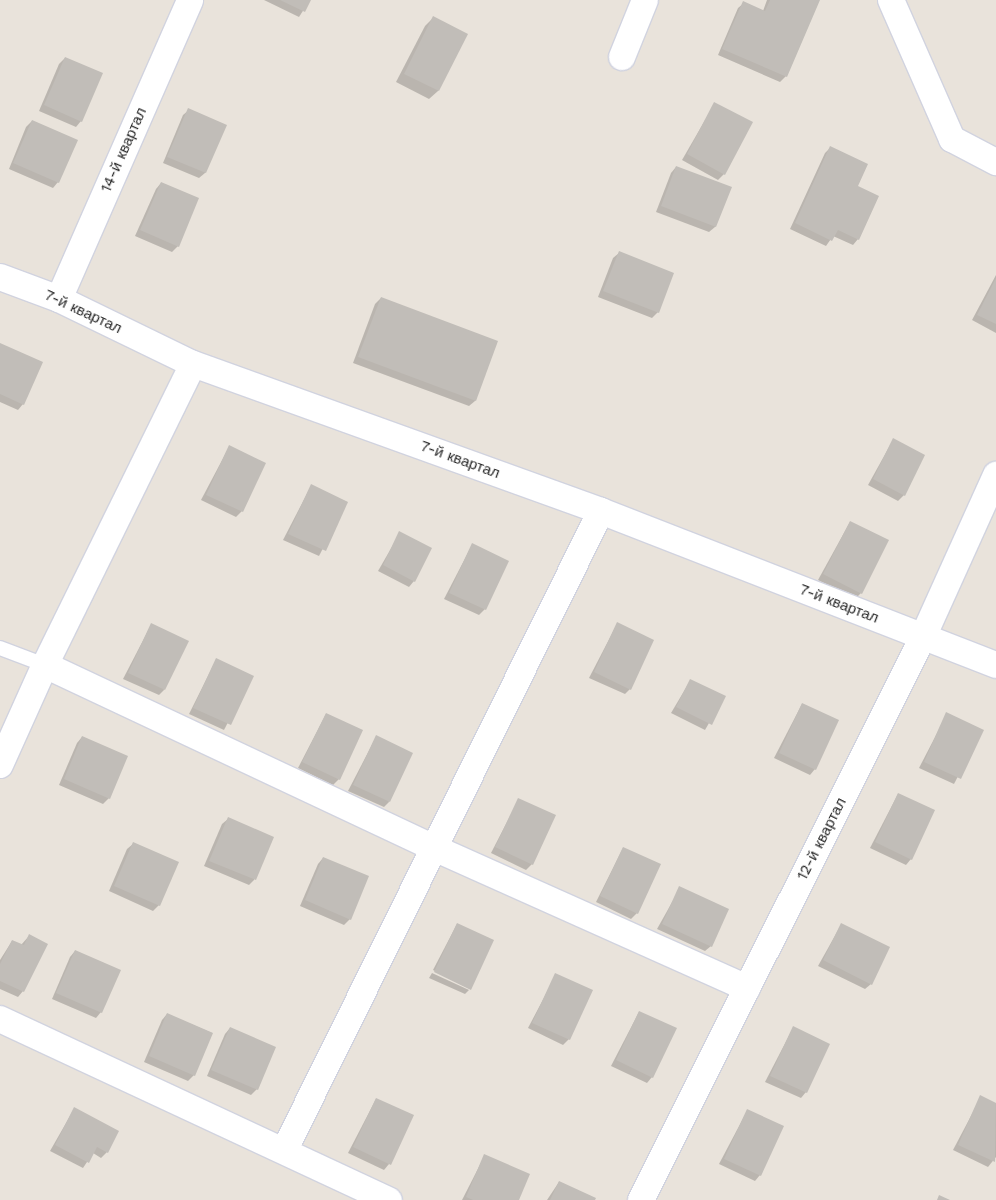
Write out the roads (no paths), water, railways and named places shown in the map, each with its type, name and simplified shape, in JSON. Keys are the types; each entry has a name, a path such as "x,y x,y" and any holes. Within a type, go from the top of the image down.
{"street":[{"name":"14-й квартал","path":"58,299 190,0"},
{"path":"622,57 645,0"},
{"path":"892,0 952,140 996,162"},
{"name":"7-й квартал","path":"0,276 58,299 193,364 601,511 996,665"},
{"path":"0,765 45,665 193,364"},
{"name":"12-й квартал","path":"640,1200 923,637 996,475"},
{"path":"284,1151 601,511"},
{"path":"45,665 434,848 747,988"},
{"path":"0,1019 389,1200"}],"lane":[{"path":"0,648 45,665"}]}
